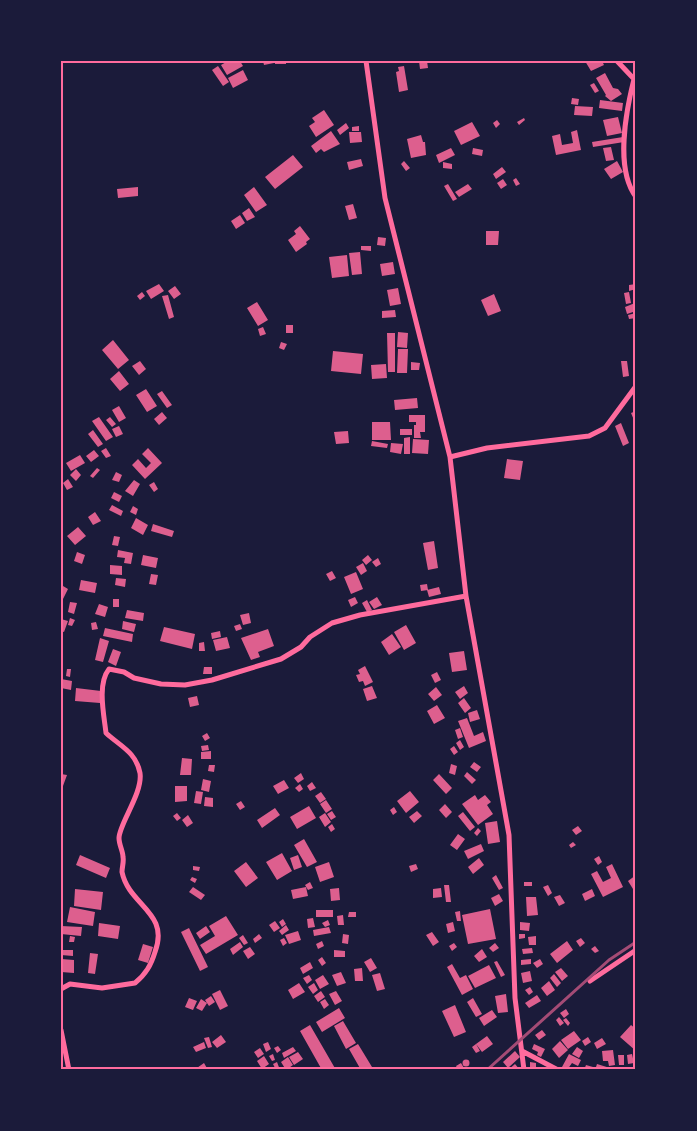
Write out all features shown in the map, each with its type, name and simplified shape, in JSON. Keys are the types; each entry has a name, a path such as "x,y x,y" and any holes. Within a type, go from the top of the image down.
{"street":[{"path":"366,61 385,198 450,457 466,596 509,835 515,998 524,1070"},
{"path":"617,61 635,79 629,101 624,163 627,182 636,197"},
{"path":"450,457 487,448 589,436 604,428 636,386"},
{"path":"61,989 70,984 102,988 135,983 150,966 159,941 158,924 128,890 122,871 124,859 119,837 129,815 140,774 126,748 106,733 103,686 105,674 110,669 124,672 134,678 161,684 185,685 212,680 281,659 301,647 310,637 332,624 360,615 466,596"},
{"path":"590,981 636,950"},
{"path":"61,1030 69,1070"},
{"path":"522,1051 558,1070"}],"building":[{"path":"228,61 240,61 243,66 227,75 221,65"},
{"path":"263,61 273,61 274,63 264,65"},
{"path":"275,61 286,61 286,64 275,64"},
{"path":"419,61 427,61 428,68 420,69"},
{"path":"585,61 602,61 604,65 591,71"},
{"path":"218,66 229,82 223,86 212,70"},
{"path":"404,66 408,90 399,92 396,72 399,71 398,67"},
{"path":"243,70 248,80 233,88 228,78"},
{"path":"605,73 613,88 618,89 622,94 611,101 605,96 596,78"},
{"path":"594,83 599,91 595,93 590,85"},
{"path":"572,98 579,99 578,105 571,104"},
{"path":"600,100 623,103 622,111 599,108"},
{"path":"575,106 593,107 592,116 574,115"},
{"path":"324,110 334,125 316,137 309,126 315,122 312,118"},
{"path":"618,117 622,133 607,136 603,120"},
{"path":"524,118 525,120 519,125 517,122"},
{"path":"497,120 500,124 496,128 493,123"},
{"path":"472,122 480,136 461,145 454,131"},
{"path":"346,123 349,128 340,135 337,130"},
{"path":"359,126 359,131 352,131 352,127"},
{"path":"577,130 581,150 556,155 552,136 560,134 562,145 573,143 571,132"},
{"path":"331,131 340,144 324,152 321,149 316,153 311,146"},
{"path":"349,132 361,132 362,142 350,143"},
{"path":"421,135 423,142 425,142 426,155 411,158 407,139"},
{"path":"623,137 624,142 593,147 592,142"},
{"path":"611,147 614,160 606,161 603,148"},
{"path":"451,148 455,155 439,163 436,155"},
{"path":"473,148 483,150 482,156 472,154"},
{"path":"293,155 303,167 275,189 265,177"},
{"path":"361,159 363,166 349,170 347,162"},
{"path":"404,161 410,168 406,171 401,164"},
{"path":"617,161 623,172 611,179 604,169"},
{"path":"443,162 452,164 452,169 443,168"},
{"path":"502,167 506,172 496,179 493,174"},
{"path":"516,178 520,184 516,186 513,180"},
{"path":"503,179 507,185 501,189 497,183"},
{"path":"448,184 457,199 453,201 444,186"},
{"path":"468,184 472,189 459,197 455,192"},
{"path":"138,187 138,196 118,198 117,189"},
{"path":"254,187 267,205 256,212 244,195"},
{"path":"353,204 357,218 349,220 345,206"},
{"path":"249,208 255,217 247,221 242,213"},
{"path":"240,215 245,223 236,229 231,221"},
{"path":"300,226 310,239 306,242 307,244 296,252 288,240 296,234 294,231"},
{"path":"486,231 499,231 498,245 486,245"},
{"path":"378,237 386,238 385,246 377,245"},
{"path":"361,246 371,246 371,251 361,250"},
{"path":"360,252 362,274 352,275 349,253"},
{"path":"347,255 349,276 332,278 329,257"},
{"path":"393,262 395,274 382,276 380,264"},
{"path":"159,284 164,291 151,299 146,291"},
{"path":"636,284 636,289 629,291 629,285"},
{"path":"175,286 181,294 174,299 168,291"},
{"path":"398,288 401,304 390,306 387,290"},
{"path":"142,292 145,296 140,300 137,296"},
{"path":"629,292 631,303 626,304 624,293"},
{"path":"494,294 501,311 488,316 481,300"},
{"path":"168,295 174,317 169,319 162,296"},
{"path":"257,302 268,320 258,326 247,308"},
{"path":"635,303 636,311 627,314 625,307"},
{"path":"395,310 396,317 382,318 382,311"},
{"path":"636,313 636,318 629,319 628,315"},
{"path":"286,325 293,325 293,333 286,333"},
{"path":"263,327 266,334 260,336 258,329"},
{"path":"398,332 408,333 407,348 397,347"},
{"path":"387,333 395,333 395,372 388,372"},
{"path":"113,340 129,360 118,369 102,350"},
{"path":"281,342 287,344 284,350 279,348"},
{"path":"398,349 408,349 407,373 397,373"},
{"path":"333,351 363,354 361,374 331,371"},
{"path":"140,361 146,369 139,375 132,366"},
{"path":"621,361 627,361 629,376 623,377"},
{"path":"411,362 420,363 419,370 411,370"},
{"path":"386,364 387,378 372,379 371,365"},
{"path":"119,371 129,384 120,391 110,379"},
{"path":"146,389 157,406 147,412 136,395"},
{"path":"162,391 172,405 167,408 157,394"},
{"path":"417,398 418,408 395,410 394,400"},
{"path":"119,406 126,418 119,422 112,410"},
{"path":"636,411 636,425 631,413"},
{"path":"162,412 167,418 159,425 154,419"},
{"path":"409,415 425,415 425,432 420,432 421,438 414,438 414,425 416,425 416,422 409,422"},
{"path":"99,417 113,437 106,441 92,421"},
{"path":"110,417 116,424 112,427 106,420"},
{"path":"372,422 390,422 391,440 372,440"},
{"path":"621,423 629,443 623,446 615,426"},
{"path":"119,426 123,434 116,437 112,429"},
{"path":"400,429 412,429 412,435 400,435"},
{"path":"93,430 103,444 98,447 88,434"},
{"path":"348,431 349,443 336,444 334,432"},
{"path":"410,437 410,454 404,454 404,438"},
{"path":"413,439 429,440 428,454 412,453"},
{"path":"372,441 388,444 387,448 371,446"},
{"path":"391,443 403,444 401,454 390,452"},
{"path":"106,448 111,456 106,458 101,451"},
{"path":"148,448 162,463 145,479 132,465 138,459 146,468 151,463 142,454"},
{"path":"94,450 99,456 91,462 86,456"},
{"path":"80,455 85,463 71,471 66,463"},
{"path":"507,459 523,461 520,480 504,478"},
{"path":"97,468 100,470 93,478 90,476"},
{"path":"76,469 81,475 76,481 70,475"},
{"path":"116,472 122,475 119,482 112,480"},
{"path":"68,479 73,487 67,490 63,483"},
{"path":"134,480 140,484 133,496 125,491"},
{"path":"154,482 158,489 154,492 149,485"},
{"path":"114,492 122,496 119,502 111,498"},
{"path":"112,505 123,511 121,516 109,510"},
{"path":"133,506 138,509 136,515 130,512"},
{"path":"95,512 101,521 93,525 88,517"},
{"path":"136,518 148,525 143,535 131,528"},
{"path":"153,524 174,531 172,537 151,531"},
{"path":"78,527 86,536 75,545 67,536"},
{"path":"114,536 120,537 118,546 112,545"},
{"path":"434,541 438,568 428,570 423,543"},
{"path":"118,550 133,553 131,564 124,563 125,558 117,557"},
{"path":"77,552 85,555 82,564 74,561"},
{"path":"143,555 158,558 156,568 141,565"},
{"path":"368,555 372,560 366,565 362,560"},
{"path":"378,558 381,564 376,567 372,562"},
{"path":"363,563 367,571 361,575 356,567"},
{"path":"110,565 122,566 122,575 110,574"},
{"path":"332,571 336,578 330,581 326,574"},
{"path":"356,572 363,589 351,594 344,577"},
{"path":"151,574 158,575 156,585 149,584"},
{"path":"116,578 126,579 125,587 115,585"},
{"path":"81,580 97,583 95,593 79,590"},
{"path":"427,584 428,590 421,591 420,585"},
{"path":"63,586 68,589 63,599 61,590"},
{"path":"439,587 441,594 429,597 427,590"},
{"path":"355,597 358,603 351,607 348,600"},
{"path":"377,597 382,605 374,609 369,602"},
{"path":"113,599 119,599 119,607 113,607"},
{"path":"367,600 372,610 367,612 362,603"},
{"path":"70,602 77,603 74,614 68,612"},
{"path":"99,604 108,607 105,617 95,614"},
{"path":"127,610 144,613 143,621 125,618"},
{"path":"249,613 251,623 243,625 240,615"},
{"path":"70,618 75,620 72,626 68,625"},
{"path":"61,619 68,621 64,632 61,631"},
{"path":"123,621 136,624 134,632 122,629"},
{"path":"96,622 98,629 92,630 91,623"},
{"path":"240,624 242,629 236,631 234,626"},
{"path":"406,625 416,643 404,650 394,632"},
{"path":"164,627 195,634 192,649 160,641"},
{"path":"105,628 133,634 132,642 103,636"},
{"path":"268,629 274,646 258,652 260,657 251,660 241,638"},
{"path":"220,631 221,637 212,639 211,633"},
{"path":"392,634 401,647 389,655 381,642"},
{"path":"227,637 230,648 216,651 213,640"},
{"path":"100,638 109,641 103,662 95,660"},
{"path":"204,642 205,651 199,651 199,643"},
{"path":"113,649 121,652 116,666 108,662"},
{"path":"464,651 467,670 452,672 449,653"},
{"path":"365,666 373,682 365,686 363,681 359,682 356,675 360,674 358,670"},
{"path":"204,667 212,667 212,674 203,674"},
{"path":"67,669 71,669 70,677 66,676"},
{"path":"437,672 441,680 435,683 431,675"},
{"path":"61,679 72,681 71,690 61,688"},
{"path":"372,686 377,698 367,701 363,689"},
{"path":"464,686 468,693 460,699 455,692"},
{"path":"436,687 442,695 434,701 428,694"},
{"path":"76,688 101,691 100,703 75,701"},
{"path":"197,696 199,705 190,707 188,698"},
{"path":"464,698 471,708 465,713 458,703"},
{"path":"437,705 445,718 434,724 427,711"},
{"path":"477,710 480,719 470,722 468,713"},
{"path":"467,718 474,736 483,732 486,741 469,748 458,721"},
{"path":"460,728 463,737 458,739 455,730"},
{"path":"207,733 210,738 205,741 202,736"},
{"path":"460,740 464,747 460,750 456,743"},
{"path":"208,745 209,750 202,751 201,746"},
{"path":"454,746 458,752 454,755 450,749"},
{"path":"211,751 211,759 201,759 201,752"},
{"path":"182,758 192,759 191,775 180,775"},
{"path":"474,762 481,767 477,772 470,767"},
{"path":"451,764 457,766 455,775 449,773"},
{"path":"209,765 215,765 214,772 208,771"},
{"path":"467,772 476,780 472,784 464,776"},
{"path":"301,773 304,779 298,783 294,778"},
{"path":"61,774 67,775 63,786 61,785"},
{"path":"439,774 452,788 446,794 433,780"},
{"path":"203,779 211,781 209,792 201,790"},
{"path":"284,780 289,788 278,794 273,786"},
{"path":"312,782 316,788 310,791 307,786"},
{"path":"300,784 303,789 299,792 295,788"},
{"path":"175,786 187,786 187,801 175,802"},
{"path":"196,791 203,792 201,804 194,803"},
{"path":"410,791 419,802 406,813 397,801"},
{"path":"321,792 326,799 320,803 315,796"},
{"path":"475,795 478,800 485,795 491,802 487,805 493,814 478,825 462,804"},
{"path":"205,797 213,798 213,807 204,806"},
{"path":"326,800 332,809 326,813 320,804"},
{"path":"241,801 245,807 240,810 236,804"},
{"path":"445,804 452,812 446,818 439,810"},
{"path":"309,806 316,818 297,829 290,817"},
{"path":"394,807 397,812 393,815 390,810"},
{"path":"275,808 280,815 262,828 257,820"},
{"path":"332,811 336,817 331,820 327,814"},
{"path":"417,811 422,816 414,823 409,817"},
{"path":"463,812 475,827 470,831 458,816"},
{"path":"177,813 181,818 177,821 173,816"},
{"path":"325,813 331,822 325,827 319,817"},
{"path":"188,815 193,823 187,827 182,820"},
{"path":"497,821 500,842 488,844 485,823"},
{"path":"332,824 335,829 331,832 328,827"},
{"path":"578,826 582,831 576,835 572,830"},
{"path":"478,828 481,831 477,836 474,833"},
{"path":"458,834 465,839 457,850 450,845"},
{"path":"304,839 317,862 307,867 294,845"},
{"path":"573,842 576,845 571,848 569,845"},
{"path":"481,844 484,851 468,859 464,851"},
{"path":"282,853 292,871 277,880 266,862"},
{"path":"80,855 110,868 106,878 76,865"},
{"path":"298,855 302,867 294,870 290,858"},
{"path":"599,856 602,862 598,865 594,859"},
{"path":"479,858 484,865 473,874 468,867"},
{"path":"246,862 258,878 246,887 234,871"},
{"path":"329,862 334,877 320,882 315,867"},
{"path":"416,864 418,869 411,872 409,866"},
{"path":"612,864 623,887 603,897 591,874 597,871 603,882 611,878 606,867"},
{"path":"193,866 200,867 199,871 193,870"},
{"path":"496,875 503,888 499,890 492,878"},
{"path":"636,875 636,887 633,889 628,881"},
{"path":"192,877 197,879 195,883 190,880"},
{"path":"310,882 313,888 308,890 305,885"},
{"path":"524,882 532,882 532,886 524,886"},
{"path":"444,885 449,885 451,902 446,902"},
{"path":"548,885 552,893 548,896 543,887"},
{"path":"193,887 205,895 201,900 189,892"},
{"path":"306,887 308,896 293,899 291,890"},
{"path":"339,888 340,900 331,901 330,889"},
{"path":"441,888 442,897 433,898 433,889"},
{"path":"75,889 103,892 101,910 74,906"},
{"path":"592,889 595,896 585,901 582,894"},
{"path":"499,894 503,901 495,906 491,898"},
{"path":"560,895 565,903 559,906 554,897"},
{"path":"526,897 536,897 538,915 527,916"},
{"path":"70,907 95,912 93,926 67,922"},
{"path":"490,909 496,939 468,944 462,915"},
{"path":"316,910 333,910 333,917 316,917"},
{"path":"460,911 461,921 457,921 455,912"},
{"path":"349,912 356,912 356,917 348,917"},
{"path":"343,915 344,925 338,925 337,916"},
{"path":"226,916 238,935 206,954 200,945 215,936 209,926"},
{"path":"313,918 315,927 308,928 307,919"},
{"path":"283,919 286,924 282,927 279,922"},
{"path":"328,920 330,925 325,927 322,923"},
{"path":"275,921 280,928 274,932 269,925"},
{"path":"453,922 455,931 448,933 446,924"},
{"path":"520,922 530,923 529,931 520,930"},
{"path":"99,923 120,926 118,939 98,936"},
{"path":"286,925 289,930 282,935 279,931"},
{"path":"61,926 82,927 81,936 61,934"},
{"path":"206,926 210,932 200,939 196,933"},
{"path":"329,927 331,933 314,936 313,930"},
{"path":"189,928 208,967 200,971 181,932"},
{"path":"298,931 301,940 289,944 285,935"},
{"path":"432,932 439,942 433,946 426,935"},
{"path":"259,934 262,938 255,943 253,939"},
{"path":"343,934 349,935 348,944 342,943"},
{"path":"519,934 525,934 525,938 519,939"},
{"path":"243,935 248,943 244,945 239,938"},
{"path":"70,936 75,937 74,942 69,942"},
{"path":"536,936 536,945 529,945 528,937"},
{"path":"284,938 287,943 283,946 280,940"},
{"path":"581,938 585,943 580,947 576,941"},
{"path":"322,941 324,946 318,949 316,944"},
{"path":"567,941 573,950 557,963 550,954"},
{"path":"240,942 243,947 233,955 230,949"},
{"path":"454,943 457,947 452,951 449,946"},
{"path":"495,943 499,948 493,952 489,948"},
{"path":"143,944 153,947 148,963 138,960"},
{"path":"595,946 599,951 595,953 591,949"},
{"path":"250,947 255,954 248,959 243,951"},
{"path":"532,948 533,953 523,954 522,949"},
{"path":"482,949 487,957 479,962 474,956"},
{"path":"61,950 73,950 73,956 61,955"},
{"path":"334,950 345,951 345,957 334,957"},
{"path":"90,953 98,954 95,974 88,973"},
{"path":"322,957 326,963 322,966 318,960"},
{"path":"371,958 377,968 370,972 364,962"},
{"path":"61,959 74,960 74,973 61,972"},
{"path":"531,959 531,964 521,965 521,960"},
{"path":"540,959 543,964 537,968 533,963"},
{"path":"497,961 505,975 501,977 494,962"},
{"path":"310,962 313,968 303,974 300,968"},
{"path":"452,964 460,978 466,975 473,989 462,995 447,967"},
{"path":"489,965 496,978 475,988 468,976"},
{"path":"362,968 363,981 355,981 354,969"},
{"path":"561,968 568,976 562,981 555,972"},
{"path":"530,971 532,981 523,983 521,973"},
{"path":"341,972 346,983 337,986 332,975"},
{"path":"380,973 385,989 377,991 372,975"},
{"path":"554,974 561,983 557,987 550,978"},
{"path":"309,975 312,980 307,984 303,978"},
{"path":"323,975 329,984 320,989 315,980"},
{"path":"549,981 555,990 547,996 541,988"},
{"path":"299,983 305,992 293,999 288,990"},
{"path":"314,983 318,990 313,994 308,987"},
{"path":"530,987 533,992 529,995 525,990"},
{"path":"220,990 228,1006 220,1010 212,994"},
{"path":"321,991 325,997 318,1002 314,996"},
{"path":"336,991 342,1001 335,1005 329,994"},
{"path":"506,994 508,1012 498,1013 495,996"},
{"path":"537,995 541,1001 529,1008 525,1003"},
{"path":"211,996 215,1002 209,1006 205,1000"},
{"path":"189,998 197,1001 193,1010 185,1007"},
{"path":"473,998 482,1014 476,1017 467,1002"},
{"path":"201,999 207,1003 202,1011 196,1008"},
{"path":"325,999 329,1005 324,1009 320,1002"},
{"path":"455,1005 466,1032 454,1037 442,1011"},
{"path":"339,1008 345,1018 322,1032 316,1022"},
{"path":"566,1009 569,1014 564,1018 560,1013"},
{"path":"492,1010 497,1017 484,1026 479,1018"},
{"path":"559,1017 564,1023 560,1026 556,1020"},
{"path":"566,1018 570,1023 568,1026 563,1020"},
{"path":"343,1021 356,1043 346,1049 334,1026"},
{"path":"310,1025 336,1070 322,1070 300,1031"},
{"path":"631,1025 636,1029 636,1051 620,1037"},
{"path":"542,1030 546,1035 539,1040 535,1035"},
{"path":"574,1031 581,1040 568,1049 561,1040"},
{"path":"221,1035 226,1042 217,1048 212,1042"},
{"path":"487,1036 493,1044 482,1052 476,1044"},
{"path":"209,1037 212,1047 208,1048 204,1038"},
{"path":"588,1037 591,1042 585,1046 582,1041"},
{"path":"602,1038 606,1044 597,1049 594,1043"},
{"path":"560,1041 568,1050 559,1058 552,1049"},
{"path":"204,1042 206,1048 196,1052 193,1047"},
{"path":"268,1042 271,1049 266,1052 263,1044"},
{"path":"358,1044 372,1067 367,1070 361,1070 349,1049"},
{"path":"476,1044 480,1051 476,1053 472,1047"},
{"path":"534,1044 545,1049 541,1057 537,1055 538,1052 532,1049"},
{"path":"278,1046 281,1050 277,1053 274,1048"},
{"path":"293,1047 296,1051 284,1058 282,1053"},
{"path":"577,1047 583,1051 579,1058 572,1054"},
{"path":"260,1048 264,1054 258,1058 254,1052"},
{"path":"613,1050 615,1065 609,1066 608,1061 603,1061 602,1051"},
{"path":"515,1051 520,1057 508,1068 503,1062"},
{"path":"298,1052 303,1059 294,1065 289,1057"},
{"path":"273,1054 275,1060 272,1061 269,1056"},
{"path":"569,1054 581,1060 578,1066 572,1063 567,1070 562,1067"},
{"path":"632,1054 634,1063 628,1064 627,1055"},
{"path":"618,1055 624,1055 624,1065 619,1065"},
{"path":"264,1056 269,1064 262,1069 257,1061"},
{"path":"288,1057 293,1065 286,1070 281,1062"},
{"path":"466,1060 469,1063 466,1066 463,1063"},
{"path":"277,1062 280,1070 276,1070 273,1064"},
{"path":"530,1062 536,1063 536,1070 530,1070"},
{"path":"204,1063 208,1070 194,1070"},
{"path":"461,1063 464,1068 458,1070 456,1066"},
{"path":"515,1064 520,1070 508,1070"},
{"path":"597,1064 610,1068 609,1070 595,1070"},
{"path":"586,1065 593,1067 592,1070 584,1070"}],"railway":[{"path":"487,1070 609,960 636,942"}]}
